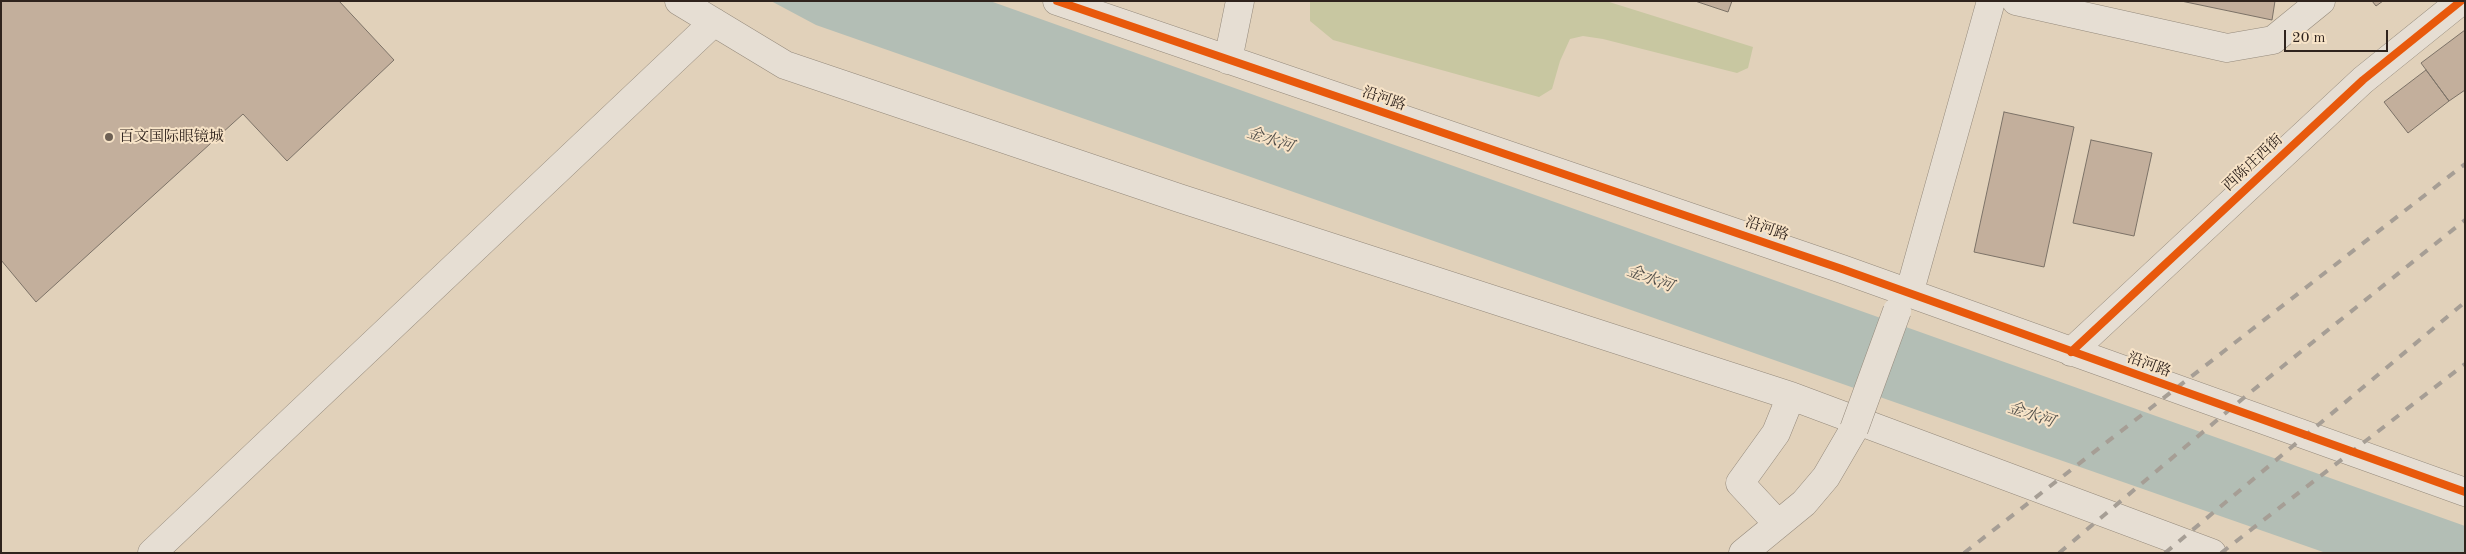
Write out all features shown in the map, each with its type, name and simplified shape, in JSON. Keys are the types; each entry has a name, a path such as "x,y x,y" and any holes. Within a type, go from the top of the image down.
{"street":[{"path":"679,1 785,65 1179,198 1791,396 2212,553"},
{"name":"沿河路","path":"1057,1 1113,10 1228,60 1903,299 2071,352 2465,492"},
{"path":"1228,60 1240,1"},
{"path":"1743,553 1804,503 1826,478 1854,429 1903,299 1991,1"},
{"path":"2016,1 2227,48 2273,40 2322,1"},
{"name":"西陈庄西街","path":"2071,352 2362,80 2461,1"},
{"path":"152,553 714,22"},
{"path":"1778,524 1740,483 1776,433 1791,396"}],"green space":[{"path":"1310,1 1606,1 1753,47 1748,68 1737,73 1603,39 1583,36 1570,39 1560,61 1552,89 1539,97 1333,40 1310,21"}],"water":[{"name":"金水河","path":"771,1 990,1 2465,526 2465,553 2326,553 816,25"}],"building":[{"name":"百文国际眼镜城","path":"1,1 339,1 394,60 287,161 243,114 36,302 1,260"},
{"path":"1695,1 1732,1 1728,12"},
{"path":"2181,1 2275,1 2272,20"},
{"path":"2372,1 2383,1 2376,6"},
{"path":"2465,30 2465,90 2449,101 2421,63"},
{"path":"2426,70 2449,101 2408,133 2384,102"},
{"path":"2004,112 2074,127 2044,267 1974,252"},
{"path":"2091,140 2152,153 2134,236 2073,223"}],"railway":[{"path":"1964,553 2465,164"},
{"path":"2059,553 2247,395 2465,220"},
{"path":"2165,553 2465,302"},
{"path":"2221,553 2465,364"}],"cycle path":[{"path":"1057,1 1842,269 2465,492"},
{"path":"2071,352 2363,80 2461,1"}],"place":[{"name":"百文国际眼镜城","path":"109,137"}]}
